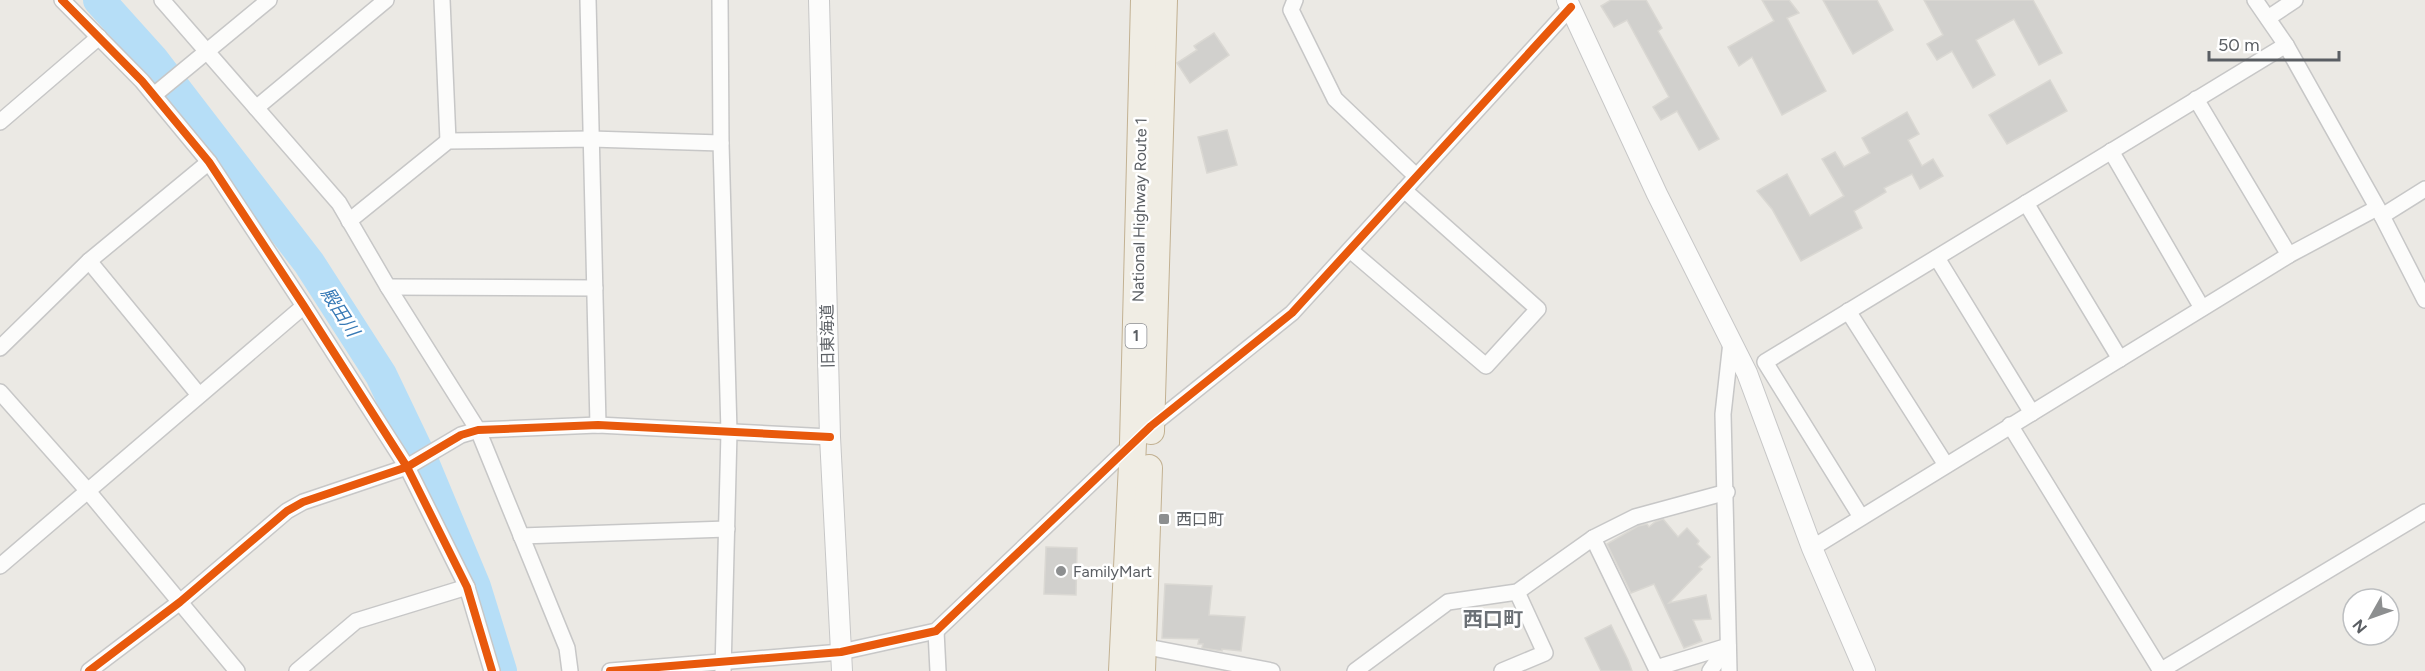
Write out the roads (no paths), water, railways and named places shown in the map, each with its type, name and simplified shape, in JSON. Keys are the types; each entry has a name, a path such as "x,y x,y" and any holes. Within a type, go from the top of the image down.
{"highway":[{"name":"National Highway Route 1","path":"1142,659 1144,0"},
{"name":"National Highway Route 1","path":"1122,671 1142,434 1164,0"}],"street":[{"path":"62,0 159,91 411,464 467,587 492,671"},
{"path":"162,0 205,53 339,203 388,287 478,430 567,648 570,671"},
{"path":"159,91 269,0"},
{"path":"256,108 386,0"},
{"path":"442,0 448,141"},
{"path":"588,0 598,425"},
{"path":"720,0 721,143 729,432 724,666"},
{"name":"旧東海道","path":"819,0 830,437 842,662"},
{"path":"1295,0 1291,10 1335,99 1416,176"},
{"path":"2255,0 2286,45 2380,212 2425,300"},
{"path":"2268,18 2295,0"},
{"path":"610,671 842,662 936,631 1142,434 1292,313 1569,3 1657,194 1747,373 1812,548 1865,671"},
{"path":"0,122 99,37"},
{"path":"1861,517 1765,362 2286,45"},
{"path":"2196,99 2289,255"},
{"path":"349,221 448,141 591,140 721,143"},
{"path":"2111,151 2202,308"},
{"path":"0,348 88,261 209,162"},
{"path":"1812,548 2289,255 2425,189"},
{"path":"1350,250 1486,366 1539,309 1404,190"},
{"path":"2026,203 2120,359"},
{"path":"1937,258 2032,413"},
{"path":"88,261 199,395"},
{"path":"388,287 595,288"},
{"path":"0,566 304,306"},
{"path":"1848,311 1946,465"},
{"path":"1729,671 1727,492 1723,414 1731,342"},
{"path":"0,392 87,490 237,671"},
{"path":"89,671 180,602 287,511 303,501 411,464 461,435 478,430 598,425 830,437"},
{"path":"2010,425 2161,671 2425,512"},
{"path":"1355,671 1448,602 1517,592 1593,538 1635,517 1727,492"},
{"path":"521,536 727,529"},
{"path":"1593,538 1656,668 1728,646"},
{"path":"297,671 356,621 467,587"},
{"path":"1502,671 1545,653 1517,592"},
{"path":"936,631 938,671"},
{"path":"1710,671 1728,646"},
{"path":"1142,659 1272,671"}],"waterway":[{"name":"殿田川","path":"99,0 153,60 309,263 381,375 425,467 475,587 501,671"}],"place":[{"name":"西口町","path":"1164,519"},
{"name":"FamilyMart","path":"1061,571"}],"district":[{"name":"西口町","path":"1493,619"}]}
